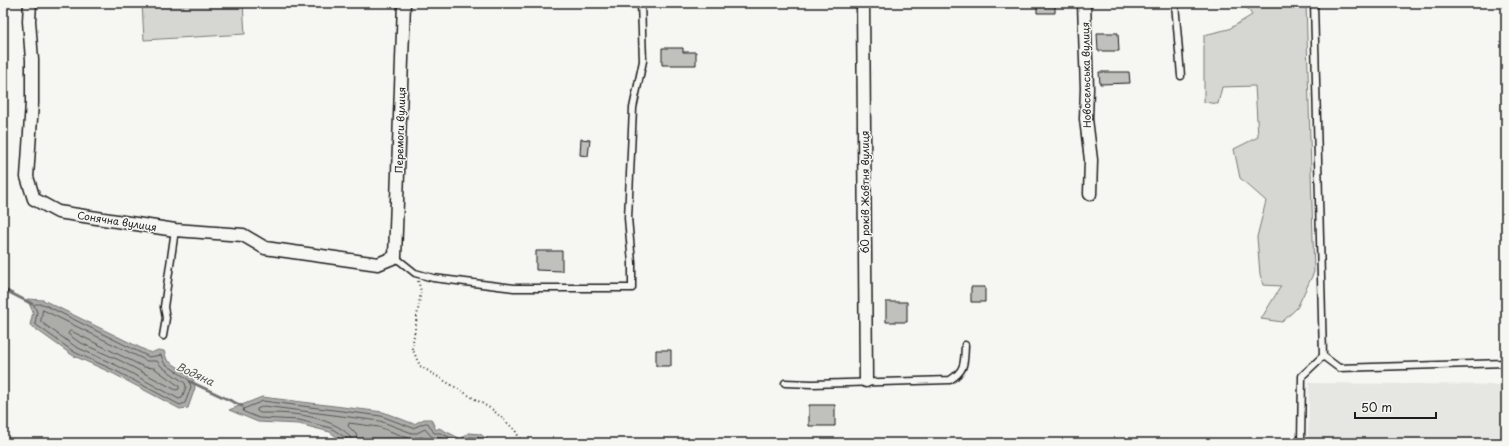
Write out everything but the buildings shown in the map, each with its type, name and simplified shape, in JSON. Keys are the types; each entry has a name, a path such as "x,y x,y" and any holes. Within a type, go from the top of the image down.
{"street":[{"name":"Сонячна вулиця","path":"30,3 29,21 32,60 32,103 27,177 34,199 58,212 174,230 243,235 264,248 378,264 395,258"},
{"name":"Перемоги вулиця","path":"395,258 404,3"},
{"name":"60 років Жовтня вулиця","path":"863,3 866,382"},
{"name":"Новосельська вулиця","path":"1084,3 1087,88 1086,119 1091,160 1090,194"}],"lane":[{"path":"395,258 415,272 433,278 514,288 632,288 632,263 628,218 633,108 643,61 641,3"},
{"path":"1175,3 1181,76"},
{"path":"1301,443 1302,376 1323,356 1314,3"},
{"path":"163,336 166,318 164,307 174,230"},
{"path":"785,383 812,384 950,380 964,367 965,345"},
{"path":"1323,356 1340,368 1506,363"}],"path":[{"path":"415,272 421,291 412,348 420,366 493,410 515,430 522,443"}],"shaded area":[{"path":"142,3 243,3 245,34 144,40"},
{"path":"1244,3 1306,3 1314,272 1297,308 1282,322 1261,319 1281,286 1263,285 1260,274 1257,237 1266,201 1240,178 1234,149 1258,137 1255,86 1222,87 1218,104 1204,102 1204,35 1229,29 1252,15"},
{"path":"1309,383 1506,385 1506,443 1308,443"}],"water":[{"path":"27,299 43,300 151,353 158,350 164,351 167,360 193,377 195,388 188,408 180,409 114,374 72,355 30,325 33,312"},
{"path":"262,397 383,412 414,424 424,419 431,419 436,430 439,428 461,439 468,433 480,434 493,443 345,443 330,432 299,424 258,422 229,410"}],"waterway":[{"name":"Водяна","path":"3,289 32,304"},
{"name":"Водяна","path":"191,382 242,406"}]}
